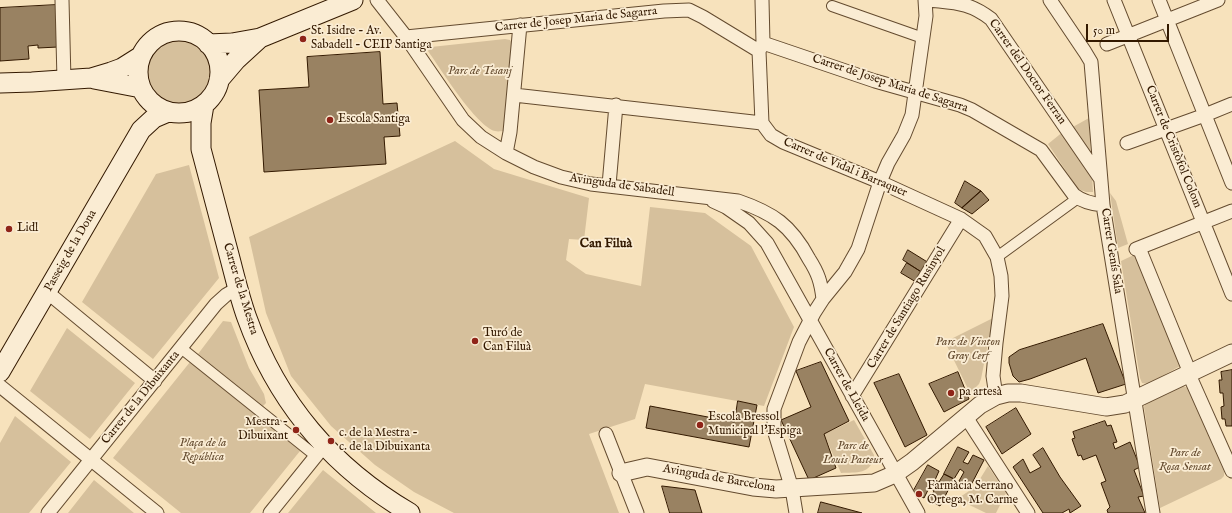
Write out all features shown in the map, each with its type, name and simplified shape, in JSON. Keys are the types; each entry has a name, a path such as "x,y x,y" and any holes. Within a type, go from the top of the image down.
{"main road":[{"path":"208,44 232,43 260,38 353,0"},
{"path":"144,93 138,69 138,62 147,46 160,36 169,32 179,31 198,35 208,44 216,56 219,64 219,80"},
{"path":"91,78 144,93 159,108 173,112 190,111 204,105 212,95 219,80 236,60 260,38"},
{"path":"0,83 91,78 122,68 141,56"},
{"name":"Passeig de la Dona","path":"141,130 144,93"},
{"name":"Carrer de la Mestra","path":"201,149 201,123 204,105"},
{"name":"Passeig de la Dona","path":"0,372 141,130 154,118 173,112"},
{"name":"Carrer de la Mestra","path":"173,112 192,131 201,149 246,314 256,342 276,383 300,417 320,451 385,498 410,513"}],"street":[{"path":"62,0 64,80"},
{"name":"Avinguda de Sabadell","path":"377,0 406,37 463,120 481,137 506,153 534,167 561,177 591,184 738,201 759,208 780,221 794,234 809,258 821,284 823,299"},
{"path":"514,95 616,105 762,123 762,0"},
{"path":"796,513 792,489 774,430 773,416 778,398 799,342 823,299 845,272 858,249 880,182 888,163 904,135 912,115 926,16 925,0"},
{"name":"Carrer del Doctor Ferran","path":"930,0 961,3 970,6 990,19 1101,179"},
{"name":"Carrer Genís Sala","path":"1050,0 1091,62 1103,205 1154,513"},
{"name":"Carrer de Cristòfol Colom","path":"1114,0 1232,294"},
{"path":"1159,0 1232,183"},
{"path":"1107,44 1218,0"},
{"name":"Carrer de Josep Maria de Sagarra","path":"406,37 664,11 689,5 703,17 761,47 960,105 972,110 1041,150 1074,195 1078,198"},
{"path":"832,6 923,38"},
{"path":"506,153 510,132 520,25"},
{"path":"1127,143 1232,104"},
{"path":"609,186 616,105"},
{"name":"Carrer de Vidal i Barraquer","path":"762,123 771,135 783,142 880,182 961,219 985,236 997,257 1001,276 1002,296 993,376 996,396"},
{"name":"Avinguda de Sabadell","path":"707,198 726,207 749,223 767,243 810,320"},
{"path":"997,257 1078,198 1090,204 1103,205"},
{"path":"1232,211 1137,248 1232,471"},
{"name":"Carrer de Santiago Rusinyol","path":"852,396 961,219"},
{"name":"Carrer de la Dibuixanta","path":"48,513 216,304 226,295 238,288"},
{"path":"47,292 155,380"},
{"name":"Carrer de Lleida","path":"810,320 918,513"},
{"path":"181,348 320,451 270,513"},
{"name":"Avinguda de Barcelona","path":"621,473 647,467 776,490 874,483 895,474 912,462 980,405 996,396 1008,393 1021,393 1106,407 1125,404 1232,353"},
{"path":"0,386 157,513"},
{"path":"966,417 1028,513"},
{"path":"606,434 637,513"}],"green space":[{"path":"179,31 195,34 208,43 217,56 220,72 217,88 208,101 195,110 179,113 163,110 150,101 141,88 138,72 141,56 150,43 163,34"},
{"name":"Parc de Tesanj","path":"505,39 510,40 513,45 504,131 495,131 487,127 478,119 459,96 428,51 431,47"},
{"path":"1089,118 1091,160 1071,128"},
{"path":"1064,131 1092,174 1093,192 1086,192 1078,189 1048,144"},
{"path":"455,141 494,169 589,198 584,240 569,239 566,260 586,274 641,286 650,207 705,213 751,246 794,327 764,406 645,384 635,419 589,434 619,513 454,513 414,492 375,465 331,426 291,376 266,313 249,237"},
{"path":"189,165 219,278 153,359 82,302 156,174"},
{"path":"1110,193 1116,201 1128,244 1118,248"},
{"path":"1136,254 1182,365 1148,384 1142,383 1140,378 1121,261"},
{"name":"Parc de Vinton Gray Cerf","path":"993,318 981,379 979,384 970,393 945,342"},
{"path":"223,321 231,322 249,368 264,394 266,403 263,406 198,354"},
{"path":"67,328 135,383 90,439 30,391"},
{"name":"Plaça de la República","path":"190,362 300,451 250,513 181,513 113,458"},
{"name":"Parc de Rosa Sensat","path":"1179,385 1188,388 1224,471 1224,476 1221,479 1160,508 1144,407 1146,402"},
{"path":"15,416 71,462 29,513 0,513 0,443"},
{"name":"Parc de Louis Pasteur","path":"854,420 874,455 873,461 867,469 862,471 841,473 824,434"},
{"path":"988,466 1006,493 996,513 986,513 957,499 975,487"},
{"path":"323,470 376,513 288,513"},
{"path":"94,480 134,513 68,513"}],"building":[{"path":"56,5 58,47 38,48 38,45 28,46 29,59 0,61 0,8"},
{"name":"Escola Santiga","path":"380,52 383,104 397,103 400,136 384,137 386,164 264,172 259,90 309,87 307,57"},
{"path":"965,181 981,191 962,208 955,203"},
{"path":"981,191 989,200 972,214 962,208"},
{"path":"908,250 929,263 923,273 903,260"},
{"path":"907,263 923,273 916,282 901,273"},
{"path":"1103,324 1126,384 1098,393 1086,358 1019,382 1013,376 1009,363 1009,357 1019,350"},
{"path":"821,362 849,421 824,434 836,468 809,480 781,420 811,407 796,371"},
{"path":"1232,370 1232,426 1226,426 1225,419 1222,419 1221,407 1224,406 1223,393 1220,393 1219,380 1222,380 1221,372"},
{"path":"958,372 969,399 944,412 929,384"},
{"path":"899,374 927,435 905,447 874,383"},
{"name":"Escola Bressol Municipal l'Espiga","path":"738,401 757,405 749,447 646,428 650,406 734,422"},
{"path":"1016,408 1031,434 1002,454 986,427"},
{"path":"1105,421 1107,426 1111,425 1117,442 1113,443 1115,449 1130,442 1140,467 1134,470 1144,496 1138,497 1145,513 1108,513 1107,510 1110,507 1101,483 1106,481 1096,455 1083,460 1081,455 1078,456 1072,439 1075,438 1073,432"},
{"path":"958,447 969,452 963,462 968,464 973,455 984,460 970,487 959,481 964,472 960,469 954,479 944,474"},
{"path":"1043,448 1060,477 1081,506 1070,513 1069,509 1062,513 1043,513 1013,467 1023,459 1030,473 1041,467 1033,455"},
{"path":"928,465 939,471 935,480 939,482 944,474 954,479 940,506 929,500 934,491 929,488 924,498 913,492"},
{"path":"662,486 695,490 702,513 670,513"},
{"path":"821,502 862,513 818,513"}],"place":[{"name":"St. Isidre - Av. Sabadell - CEIP Santiga","path":"303,39"},
{"name":"Escola Santiga","path":"330,120"},
{"name":"Lidl","path":"9,229"},
{"name":"Turó de Can Filuà","path":"475,341"},
{"name":"pa artesà","path":"951,393"},
{"name":"Escola Bressol Municipal l'Espiga","path":"700,425"},
{"name":"Mestra - Dibuixant","path":"296,430"},
{"name":"c. de la Mestra - c. de la Dibuixanta","path":"331,441"},
{"name":"Farmàcia Serrano Ortega, M. Carme","path":"919,494"}],"district":[{"name":"Can Filuà","path":"606,244"}]}
